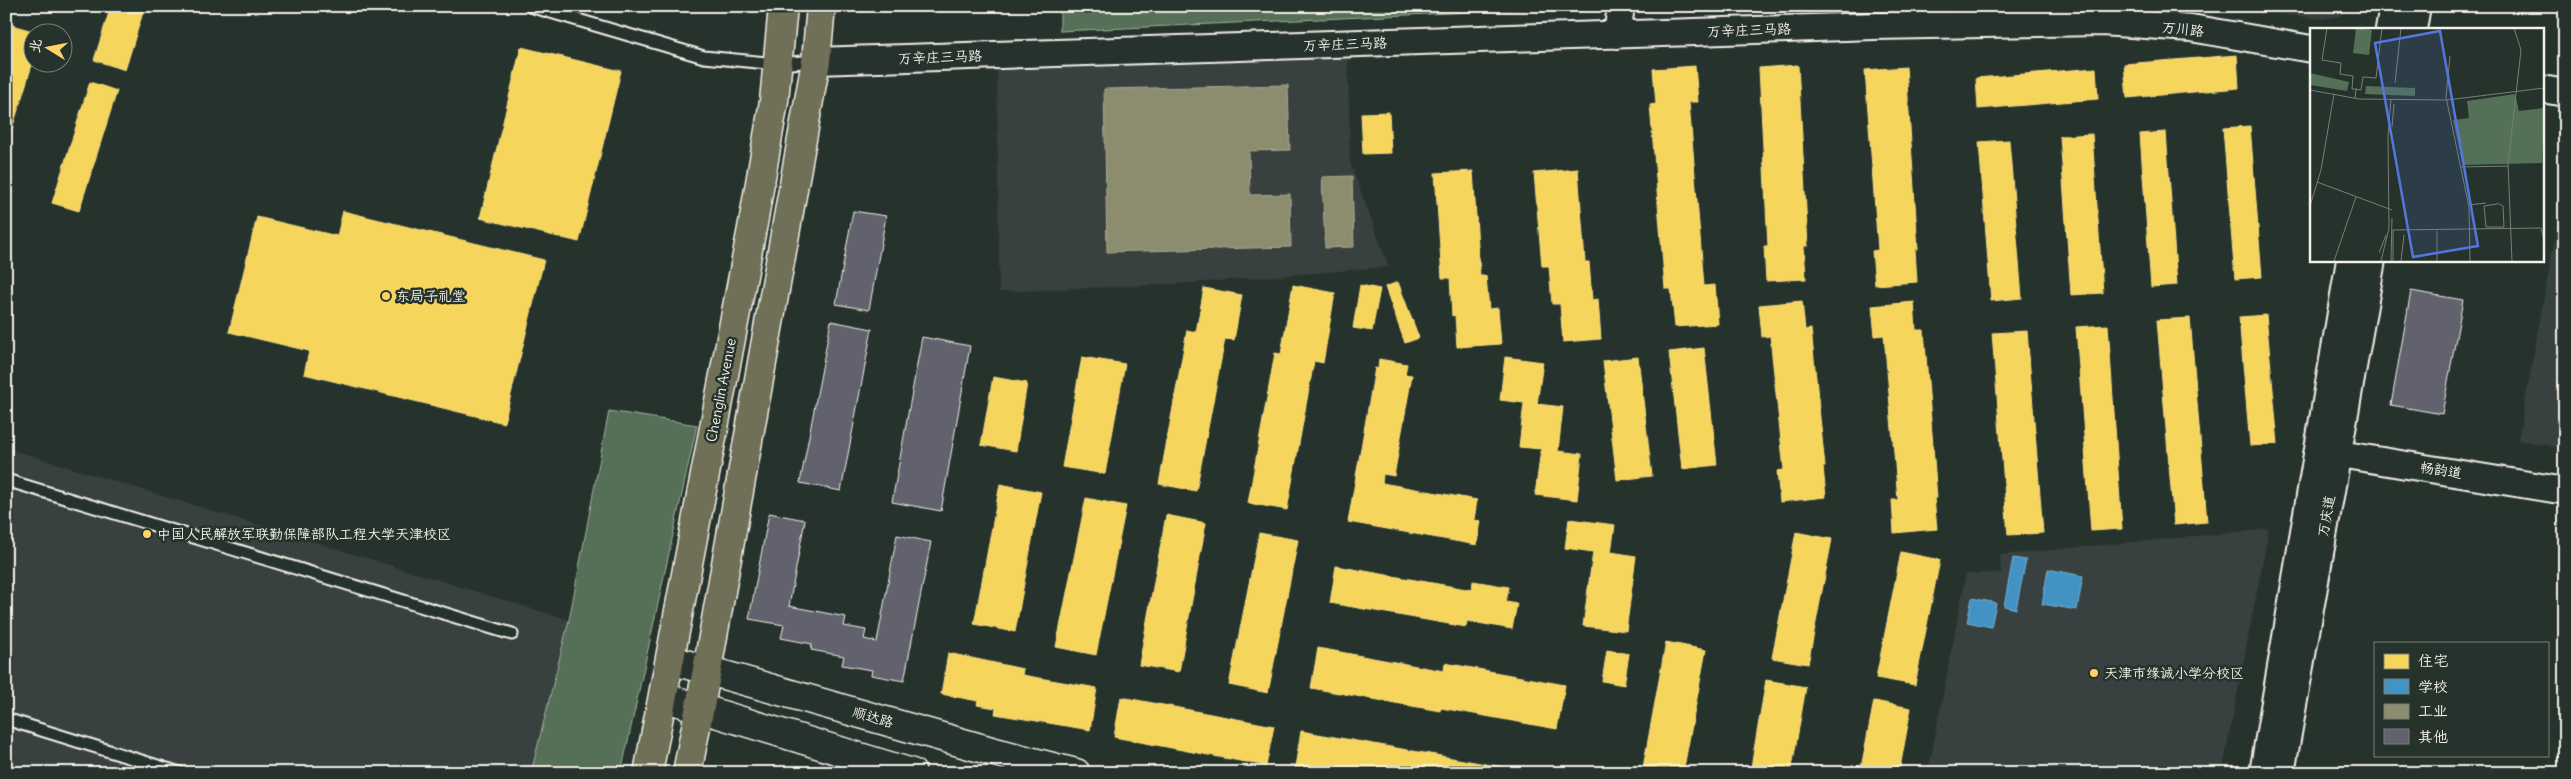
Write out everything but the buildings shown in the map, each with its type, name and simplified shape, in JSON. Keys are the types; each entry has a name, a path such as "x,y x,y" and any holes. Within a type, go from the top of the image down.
{"main road":[{"name":"Chenglin Avenue","path":"648,773 754,218 774,101 783,6"},
{"path":"686,773 707,670 816,61 820,6"},
{"name":"顺达路","path":"671,660 991,751 1076,773"},
{"path":"663,698 912,773"}],"street":[{"path":"1617,35 1622,6"},
{"path":"2389,28 2393,6"},
{"path":"2412,28 2416,6"},
{"name":"万川路","path":"1874,26 2101,22 2191,28 2310,49"},
{"name":"万辛庄三马路","path":"816,61 1874,26"},
{"path":"2544,89 2565,93"},
{"name":"万庆道","path":"2281,773 2328,452 2350,261"},
{"name":"万庆道","path":"2263,773 2328,452 2372,261"},
{"name":"畅韵道","path":"2328,452 2565,491"}],"lane":[{"path":"530,6 704,57 778,64 816,61"},
{"path":"6,480 512,634"},
{"path":"6,719 180,773"}],"shaded area":[{"path":"2209,6 2355,6 2339,16 2323,19"},
{"path":"1348,55 1350,163 1389,267 1191,283 999,292 997,69"},
{"path":"2565,182 2565,449 2518,440"},
{"name":"中国人民解放军联勤保障部队工程大学天津校区","path":"6,448 569,620 531,773 6,773"},
{"name":"天津市缘诚小学分校区","path":"2269,529 2222,773 1928,773 1966,574 2001,573 2000,555"}],"green space":[{"path":"1060,6 1602,6 1060,31"},
{"path":"609,411 697,425 621,773 531,773 569,620"}],"place":[{"name":"东局子礼堂","path":"386,296"},
{"name":"中国人民解放军联勤保障部队工程大学天津校区","path":"147,534"},
{"name":"天津市缘诚小学分校区","path":"2094,673"}]}
